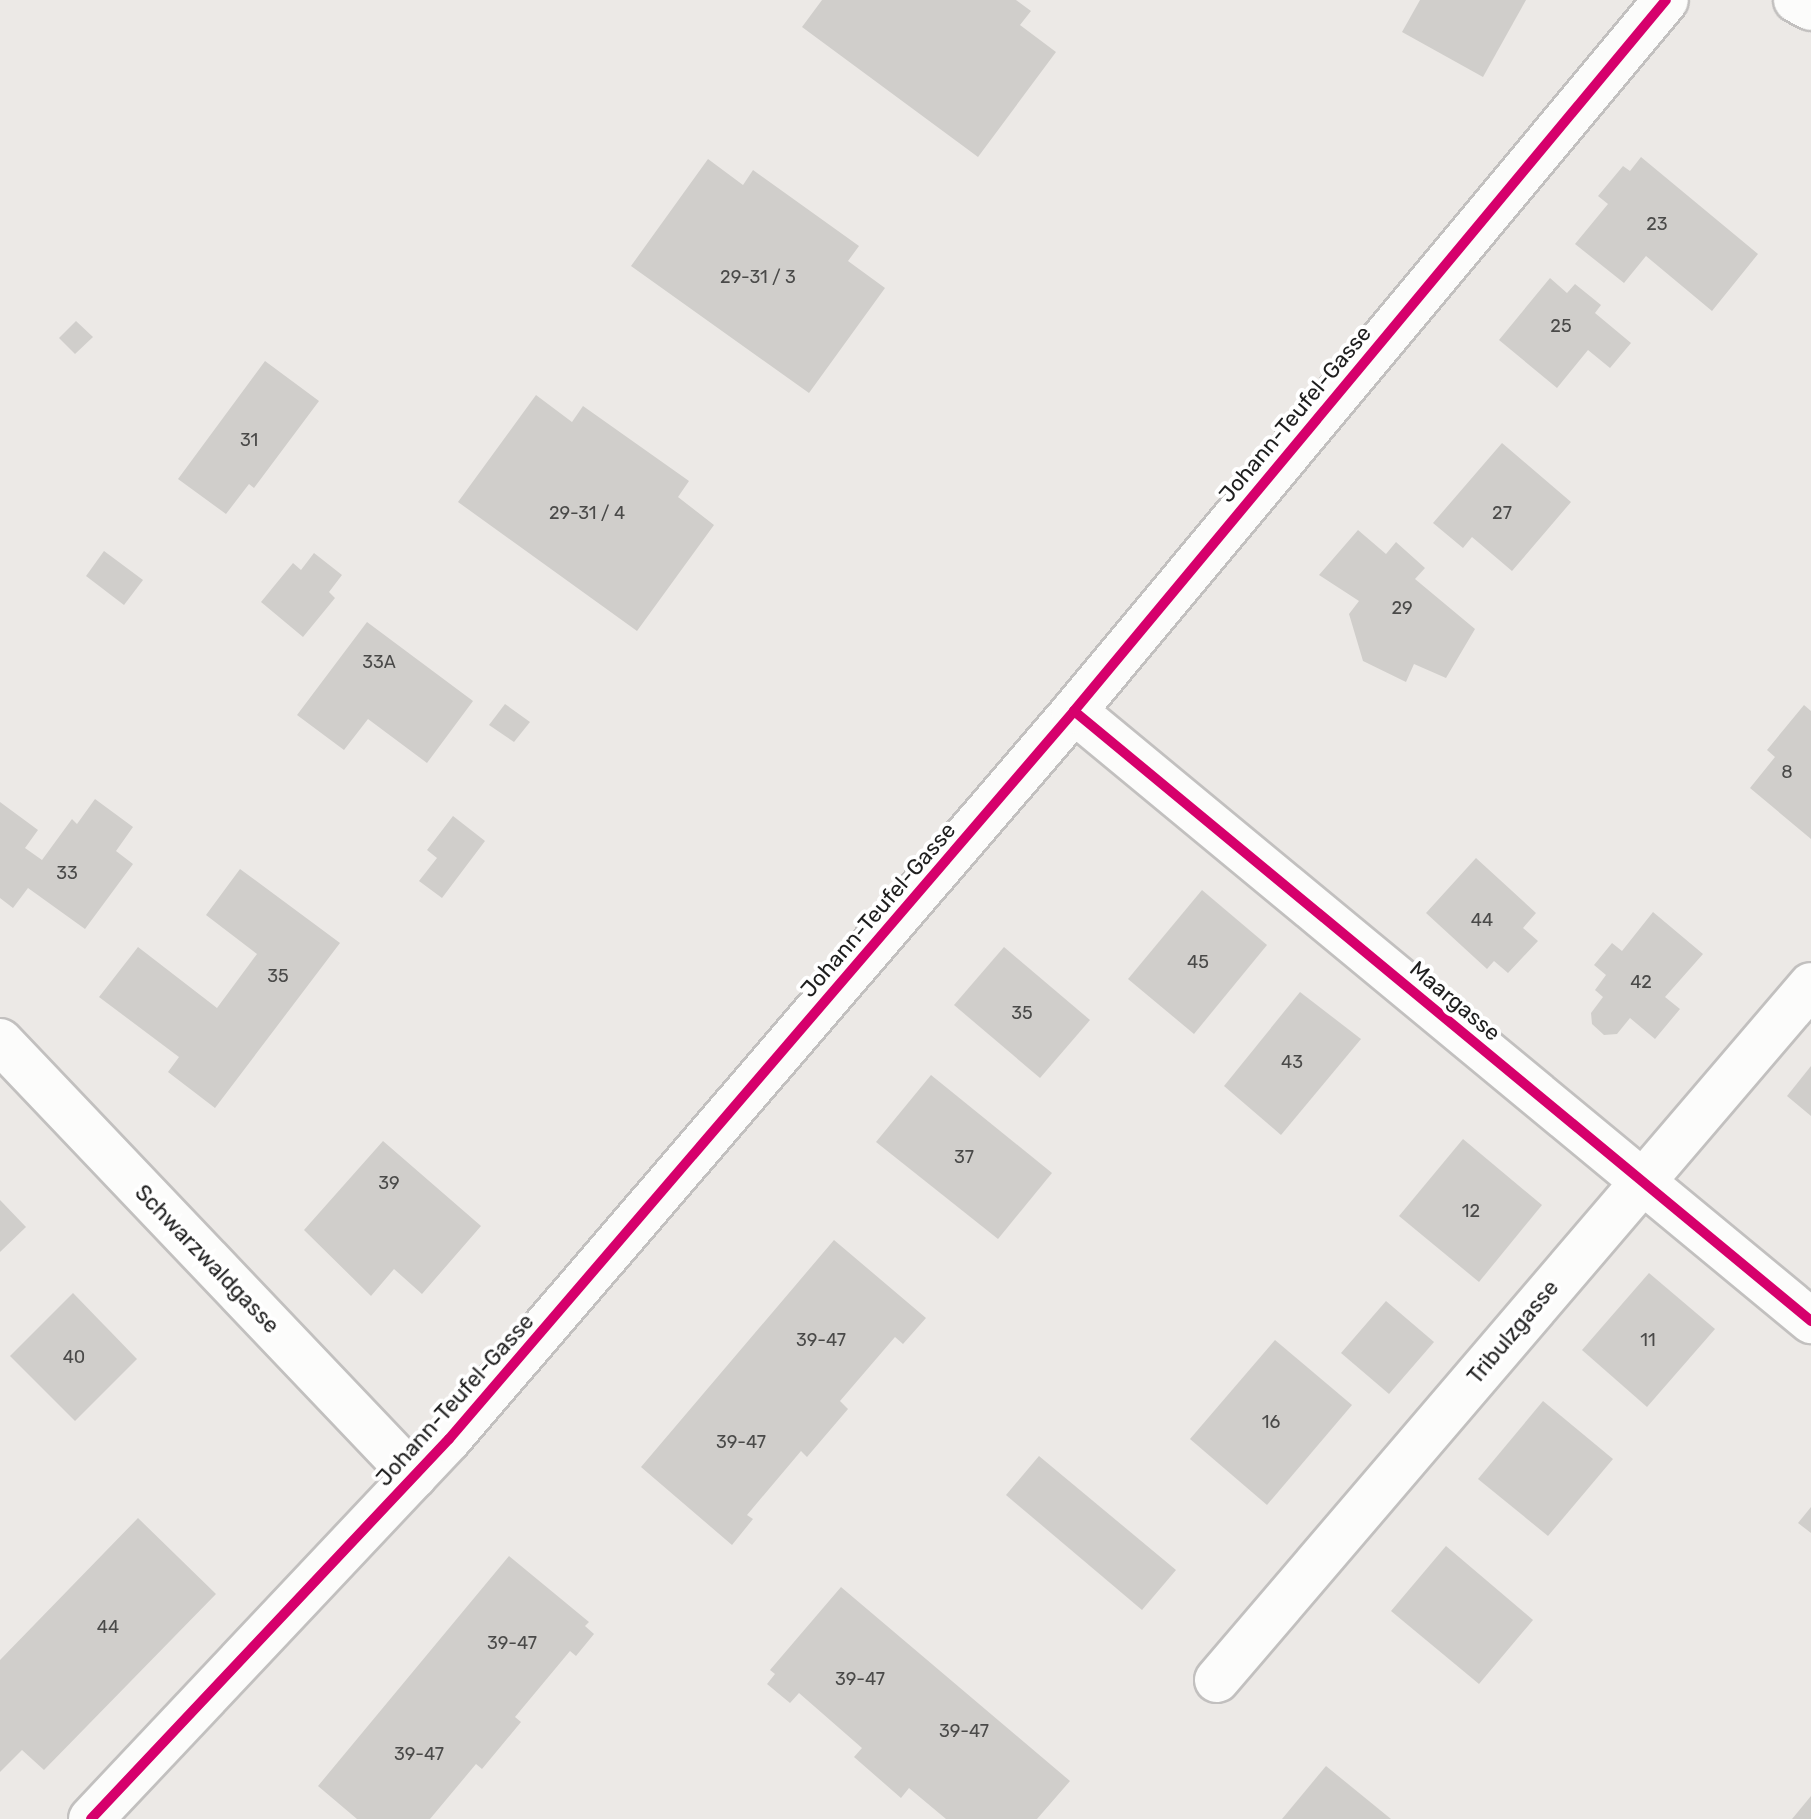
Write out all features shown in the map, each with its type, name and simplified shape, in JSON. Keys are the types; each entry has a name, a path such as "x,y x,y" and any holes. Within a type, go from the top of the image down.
{"street":[{"name":"Johann-Teufel-Gasse","path":"91,1819 414,1476 1074,711 1666,0"},
{"path":"1796,0 1811,8"},
{"name":"Maargasse","path":"1074,711 1811,1321"},
{"name":"Tribulzgasse","path":"1217,1680 1641,1180 1811,985"},
{"name":"Schwarzwaldgasse","path":"0,1041 414,1476"}],"building":[{"path":"822,0 1016,0 1031,11 1020,25 1056,52 978,157 802,27"},
{"path":"1420,0 1526,0 1483,77 1402,32"},
{"path":"1641,157 1758,254 1712,311 1646,256 1624,283 1575,244 1608,204 1598,196 1623,166 1630,171"},
{"path":"708,159 743,185 753,170 859,246 848,261 885,288 809,393 631,266"},
{"path":"1550,278 1567,293 1575,284 1601,305 1595,313 1631,343 1610,368 1588,350 1557,388 1499,340"},
{"path":"76,321 93,337 75,354 59,338"},
{"path":"265,361 319,401 254,488 249,484 226,514 178,479"},
{"path":"536,395 572,422 583,406 689,481 678,497 714,525 637,631 458,502"},
{"path":"1502,443 1571,502 1512,571 1472,537 1463,548 1433,523"},
{"path":"1358,530 1386,554 1396,542 1425,568 1415,579 1475,629 1446,678 1414,664 1406,682 1363,661 1349,614 1359,601 1319,575"},
{"path":"104,551 143,580 124,605 86,576"},
{"path":"314,553 342,575 329,592 335,598 303,637 261,602 293,563 301,570"},
{"path":"367,622 473,701 427,763 368,719 344,750 297,715"},
{"path":"505,704 530,722 514,742 489,725"},
{"path":"1804,705 1811,711 1811,839 1750,788 1775,757 1767,750"},
{"path":"95,799 133,827 116,851 133,864 85,929 28,888 13,908 0,898 0,802 38,830 25,848 42,860 72,819 77,824"},
{"path":"453,816 485,841 442,898 419,881 437,858 427,850"},
{"path":"1476,858 1536,913 1523,928 1538,941 1508,973 1494,961 1487,969 1426,913"},
{"path":"240,869 340,943 215,1108 168,1072 179,1057 99,997 138,947 217,1008 257,954 206,915"},
{"path":"1202,890 1267,945 1194,1034 1128,979"},
{"path":"1653,912 1703,954 1665,997 1680,1009 1655,1039 1630,1018 1617,1034 1604,1035 1592,1024 1591,1013 1603,997 1595,990 1606,975 1594,965 1612,943 1622,951"},
{"path":"1004,947 1090,1020 1040,1078 954,1005"},
{"path":"1300,992 1361,1039 1281,1135 1224,1086"},
{"path":"1811,1066 1811,1116 1787,1096"},
{"path":"931,1075 1052,1173 998,1239 876,1142"},
{"path":"1463,1139 1542,1205 1479,1282 1399,1216"},
{"path":"383,1141 481,1226 422,1294 394,1269 371,1296 304,1230"},
{"path":"0,1200 26,1227 0,1252"},
{"path":"834,1240 926,1318 903,1344 895,1337 840,1401 848,1409 807,1457 801,1451 747,1515 753,1519 732,1545 641,1467"},
{"path":"1649,1273 1715,1329 1647,1407 1582,1350"},
{"path":"73,1293 137,1359 75,1421 10,1356"},
{"path":"1386,1301 1434,1342 1389,1394 1341,1353"},
{"path":"1275,1340 1352,1405 1267,1505 1190,1439"},
{"path":"1543,1401 1613,1459 1548,1536 1478,1479"},
{"path":"1039,1456 1176,1570 1142,1610 1006,1495"},
{"path":"1811,1507 1811,1533 1798,1523"},
{"path":"138,1518 216,1594 44,1770 22,1750 0,1772 0,1660"},
{"path":"1446,1546 1533,1620 1479,1684 1391,1611"},
{"path":"509,1556 589,1622 585,1626 594,1634 576,1656 570,1651 515,1717 521,1722 482,1769 476,1764 430,1819 357,1819 318,1786"},
{"path":"841,1587 1070,1781 1037,1819 946,1819 909,1788 901,1798 854,1757 862,1748 799,1693 790,1703 767,1684 775,1674 770,1670"},
{"path":"1326,1766 1391,1819 1282,1819"},
{"path":"1811,1796 1811,1819 1792,1819"}],"cycle path":[{"path":"91,1819 449,1439 1074,711 1666,0"},
{"path":"1074,711 1811,1321"}]}
